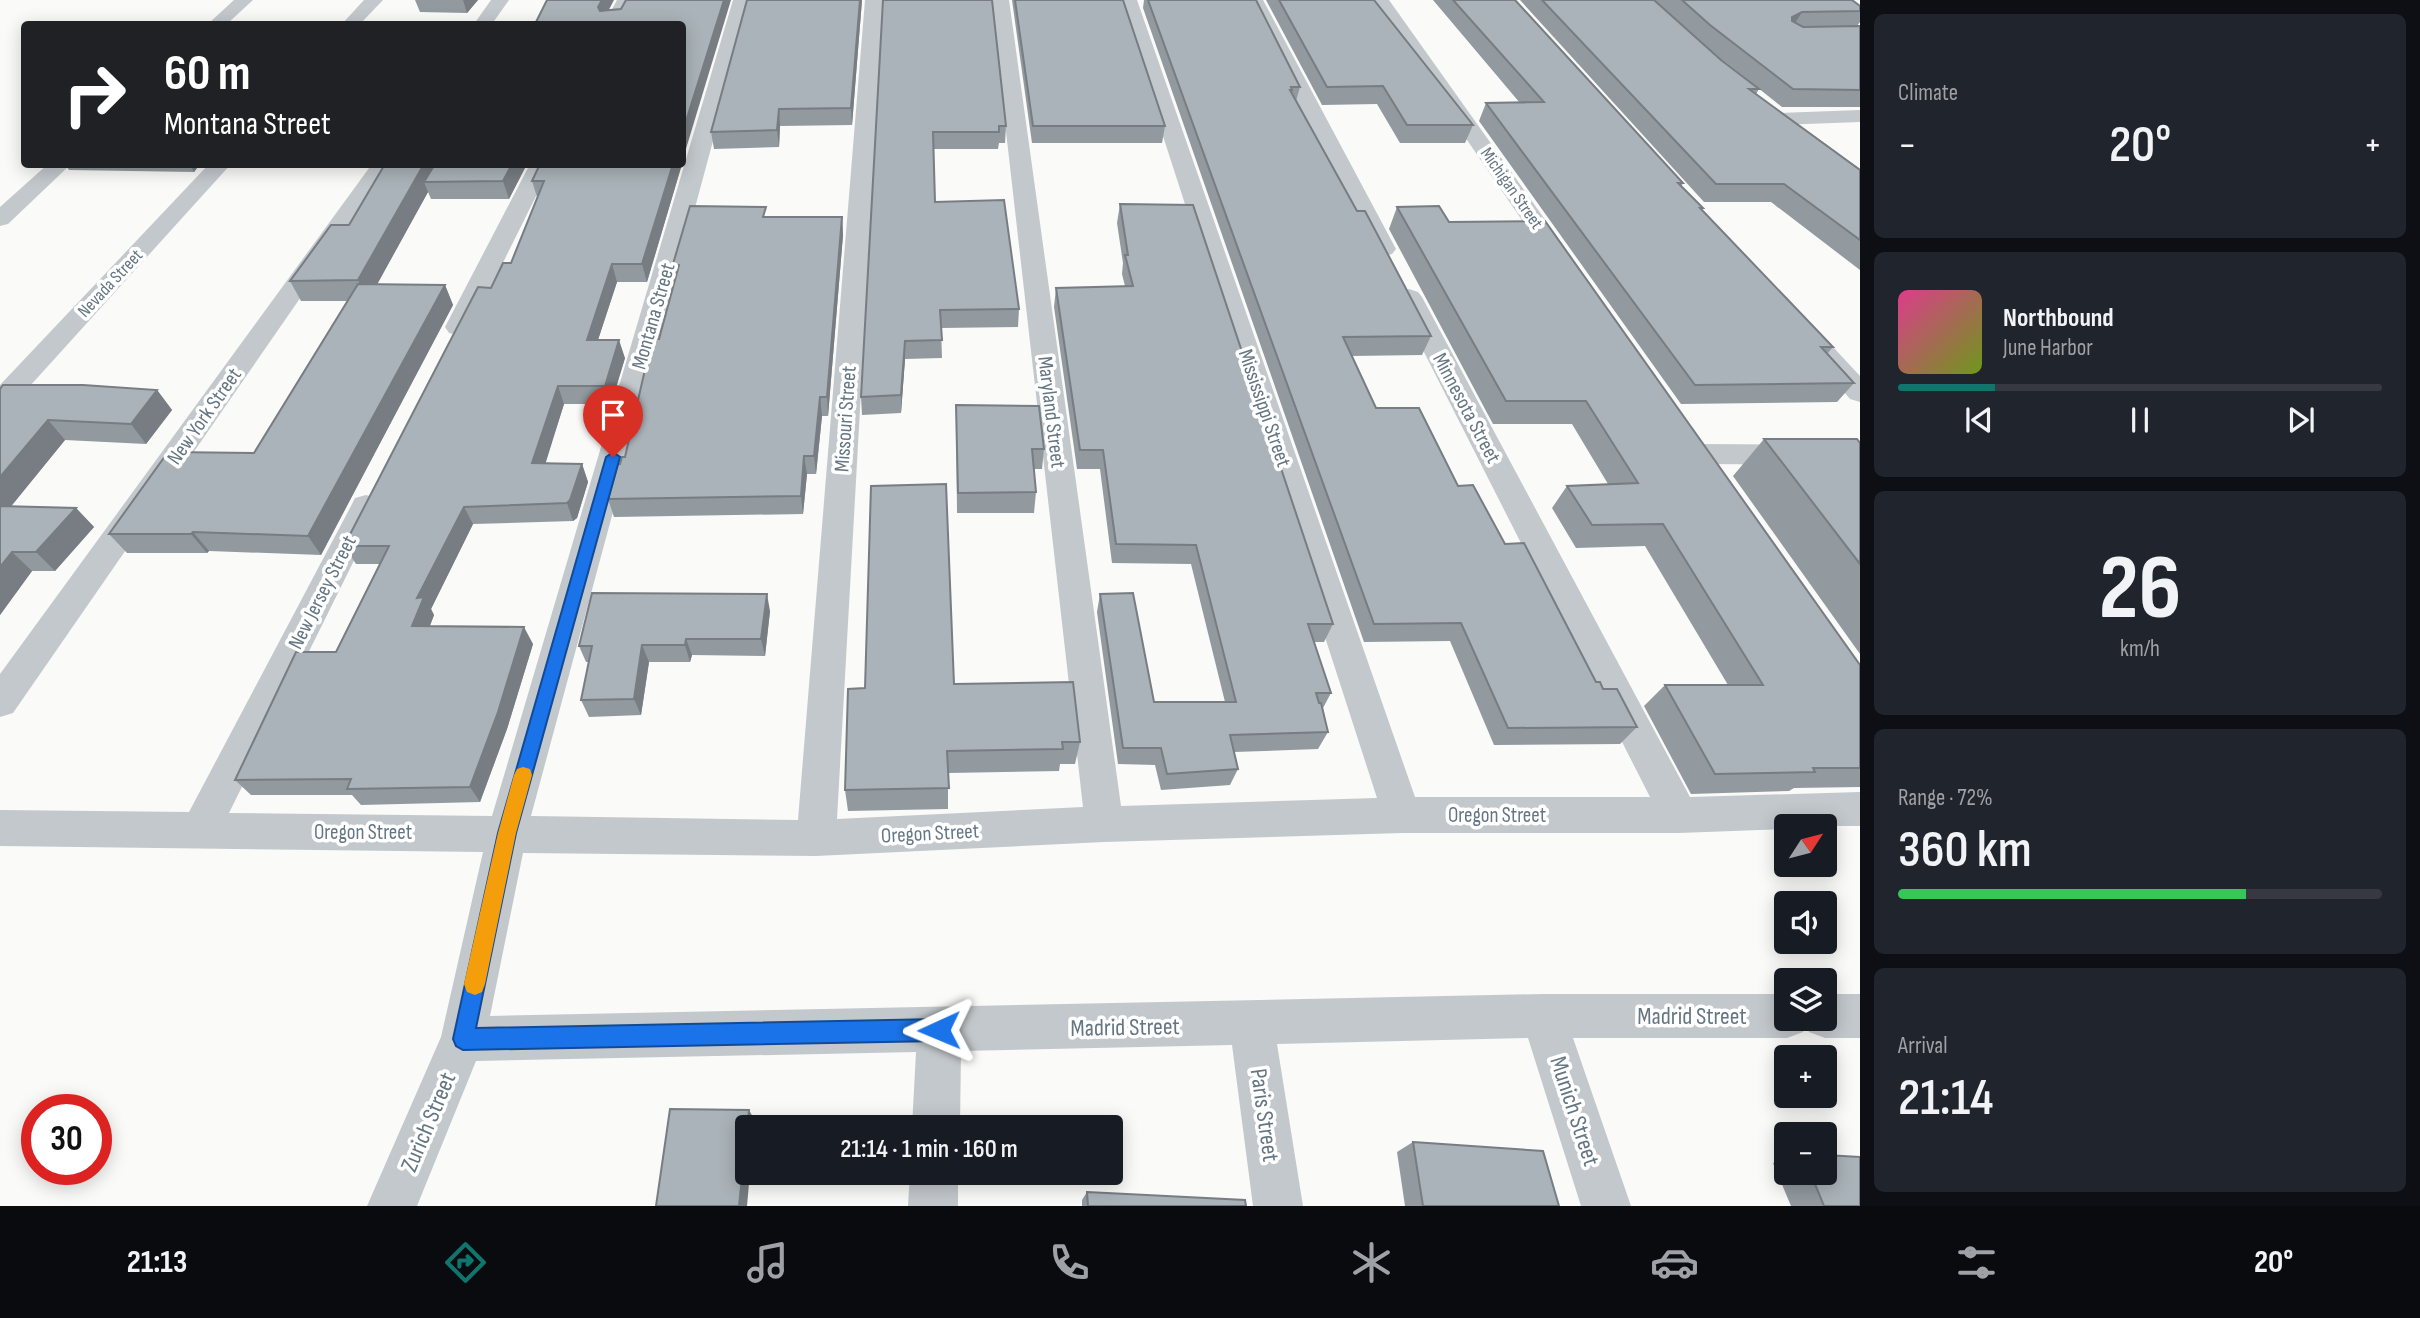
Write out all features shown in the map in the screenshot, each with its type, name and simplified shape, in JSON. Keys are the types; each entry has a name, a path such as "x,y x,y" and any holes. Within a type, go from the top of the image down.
{"street":[{"path":"220,21 244,0"},
{"path":"354,21 374,0"},
{"path":"485,21 500,0"},
{"path":"615,21 626,0"},
{"name":"Montana Street","path":"463,1039 507,833 742,0"},
{"name":"Missouri Street","path":"816,838 874,0"},
{"name":"Maryland Street","path":"1000,0 1104,824"},
{"name":"Mississippi Street","path":"1128,0 1402,815"},
{"name":"Minnesota Street","path":"1254,0 1679,815"},
{"name":"Michigan Street","path":"1380,0 1579,284"},
{"path":"1759,103 1809,141"},
{"path":"1779,119 1860,116"},
{"path":"0,219 57,168"},
{"name":"Nevada Street","path":"0,402 217,168"},
{"name":"New York Street","path":"0,702 380,168"},
{"path":"446,350 539,168"},
{"path":"1813,341 1860,393"},
{"path":"1698,454 1860,455"},
{"name":"New Jersey Street","path":"199,832 376,486"},
{"name":"Oregon Street","path":"0,828 816,838 1104,824 1402,815 1679,815 1860,809"},
{"name":"Madrid Street","path":"463,1039 1543,1016 1774,1016"},
{"name":"Munich Street","path":"1543,1016 1606,1206"},
{"path":"1837,1016 1860,1016"},
{"name":"Paris Street","path":"1252,1024 1278,1206"},
{"path":"936,1115 939,1030"},
{"name":"Zurich Street","path":"392,1206 463,1039"},
{"path":"933,1206 934,1185"}],"building":[{"path":"547,0 602,0 598,7 600,11 621,9 626,0 724,0 686,121 686,21 536,21"},
{"path":"747,0 860,0 851,108 779,109 777,130 711,132"},
{"path":"883,0 992,0 1006,126 999,126 999,132 933,132 935,202 1004,200 1019,309 940,310 942,340 905,341 901,395 861,397"},
{"path":"1015,0 1123,0 1165,126 1033,126"},
{"path":"1148,0 1256,0 1300,87 1291,87 1290,90 1357,211 1365,211 1431,336 1343,337 1376,408 1419,408 1458,486 1473,485 1505,544 1524,543 1596,682 1600,682 1603,689 1617,689 1637,727 1508,728 1461,623 1374,624"},
{"path":"1279,0 1374,0 1473,125 1407,125 1383,86 1327,87"},
{"path":"1453,0 1515,0 1683,183 1678,183 1703,208 1700,208 1833,347 1821,347 1854,383 1695,385 1486,103 1544,102"},
{"path":"1542,0 1654,0 1721,60 1759,89 1749,89 1860,170 1860,240 1784,184 1716,184"},
{"path":"1682,0 1852,0 1860,6 1860,11 1802,12 1792,17 1792,21 1803,27 1860,26 1860,90 1793,89"},
{"path":"383,168 422,168 358,280 290,281 331,225 349,225"},
{"path":"433,168 510,168 503,181 424,182"},
{"path":"538,168 672,168 642,264 612,264 587,340 619,340 605,386 558,386 532,463 582,464 570,500 567,503 464,507 417,598 424,597 412,626 524,627 498,712 470,787 347,789 351,779 235,780 296,652 336,652 389,546 344,546 478,287 491,288 503,263 511,263 544,181 532,181"},
{"path":"1120,204 1193,205 1333,624 1308,624 1331,693 1316,693 1328,732 1230,735 1238,769 1167,774 1161,748 1123,748 1100,594 1133,593 1154,702 1236,702 1196,545 1116,544 1103,450 1080,450 1056,288 1133,286 1125,255 1128,255"},
{"path":"690,206 766,207 763,217 842,217 827,397 820,397 814,456 804,456 801,496 608,499 618,464 622,457 625,457 652,339 659,339 679,265 673,264"},
{"path":"1439,206 1449,222 1545,221 1860,665 1860,768 1813,768 1815,772 1715,774 1665,685 1763,685 1663,524 1592,525 1567,486 1638,483 1586,401 1506,401 1397,207"},
{"path":"358,284 445,285 308,536 193,532 109,534 168,452 254,453"},
{"path":"3,385 83,385 157,390 131,424 48,420 0,477 0,389"},
{"path":"956,405 1039,406 1044,449 1032,449 1036,492 958,493"},
{"path":"1764,439 1857,439 1860,443 1860,564"},
{"path":"946,484 954,684 1073,682 1080,742 1062,742 1063,749 947,751 949,788 845,790 848,689 865,688 871,486"},
{"path":"0,506 76,508 36,552 12,552 0,567"},
{"path":"592,593 767,594 761,639 686,639 685,645 642,645 634,699 581,700 592,646 579,646"},
{"path":"670,1109 749,1110 748,1115 735,1115 735,1185 741,1185 739,1206 656,1206"},
{"path":"1413,1142 1543,1151 1559,1206 1423,1206"},
{"path":"1837,1156 1860,1157 1860,1206 1824,1206 1815,1185 1837,1185"},
{"path":"1087,1192 1245,1200 1246,1206 1088,1206"}],"slow traffic":[{"path":"475,984 507,833 523,775"}],"route":[{"path":"613,457 507,833 463,1039 939,1030"}]}
